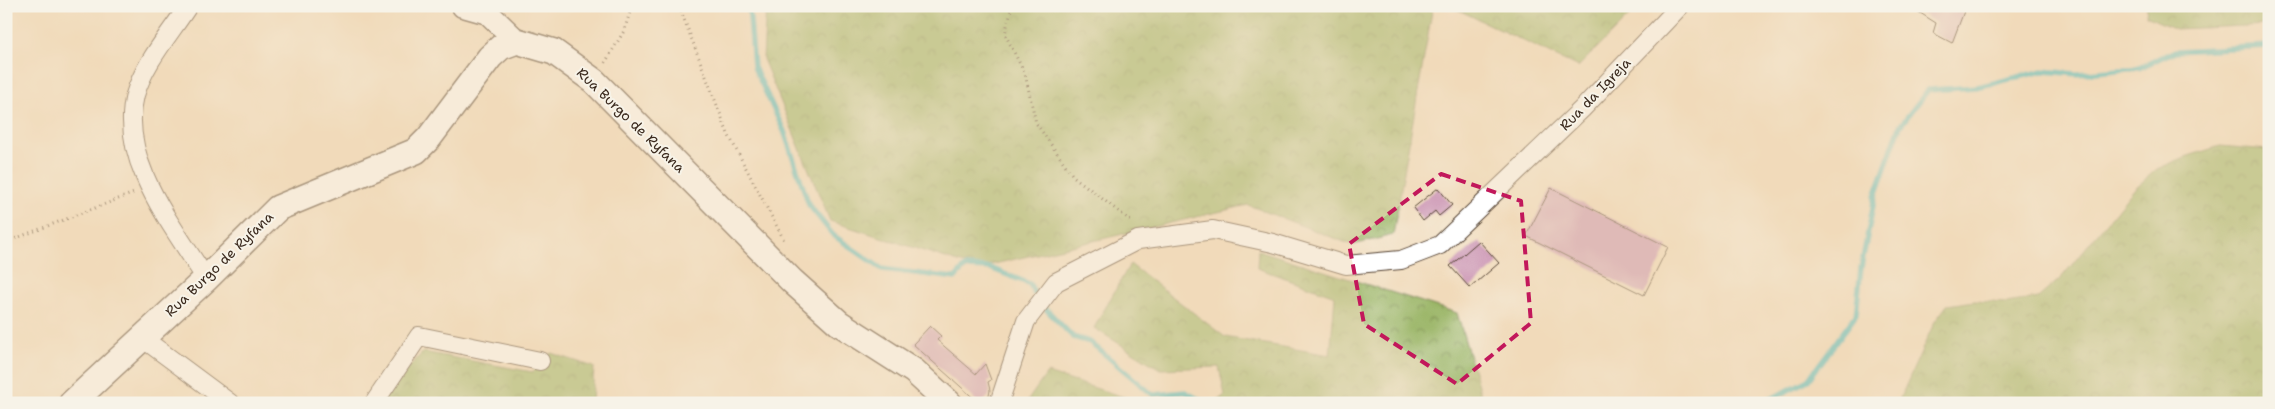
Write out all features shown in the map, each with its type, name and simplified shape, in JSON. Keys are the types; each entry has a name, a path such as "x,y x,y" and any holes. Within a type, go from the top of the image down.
{"main road":[{"name":"Rua Burgo de Ryfana","path":"72,403 141,337 206,279 278,208 416,151 429,138 490,56 501,48 517,41 554,52 594,81 792,281 839,323 914,371 949,403"}],"street":[{"path":"188,6 146,69 135,95 133,136 141,167 150,187 206,279"},
{"path":"463,6 488,12 517,41"},
{"name":"Rua da Igreja","path":"999,403 1026,321 1056,282 1137,241 1213,230 1274,243 1346,265 1401,260 1440,245 1509,181 1680,6"},
{"path":"374,403 419,336 540,360"},
{"path":"141,337 230,403"}],"path":[{"path":"594,81 624,31 632,6"},
{"path":"679,6 728,134 789,248"},
{"path":"1012,6 1005,34 1025,74 1036,123 1073,176 1131,221 1137,241"},
{"path":"6,242 150,187"}],"highlighted area":[{"path":"1441,174 1521,201 1531,323 1457,384 1364,324 1349,244"}],"green space":[{"path":"766,6 1433,6 1393,235 1352,245 1248,205 977,268 830,221 763,59"},
{"path":"1450,6 1639,6 1578,67"},
{"path":"2147,6 2269,6 2269,25 2175,29 2146,16"},
{"path":"2220,146 2269,150 2269,403 1898,403 1934,323 1947,305 1975,301 2006,303 2038,298 2061,278 2135,188 2157,169 2185,157"},
{"path":"1258,250 1457,313 1481,396 1475,403 1214,403 1225,395 1219,367 1160,369 1094,328 1130,264 1225,337 1330,355 1335,296 1257,268"},
{"path":"423,352 533,372 551,353 594,367 592,403 381,403 390,388"},
{"path":"1047,373 1143,403 1026,403"}],"building":[{"path":"1909,6 1966,6 1952,43 1933,33 1936,23"},
{"path":"1438,188 1452,205 1439,216 1435,211 1423,221 1413,208"},
{"path":"1551,188 1668,247 1644,295 1526,236"},
{"path":"1479,241 1499,263 1470,288 1450,266"},
{"path":"930,326 941,336 937,340 976,374 985,364 991,380 988,382 989,396 982,403 979,403 913,344"}],"waterway":[{"path":"749,6 754,67 784,131 809,205 833,235 882,269 955,278 965,267 990,268 1030,284 1034,293"},
{"path":"1763,403 1808,380 1856,315 1861,268 1875,196 1900,126 1928,90 1977,87 2043,71 2077,74 2139,68 2175,51 2269,46"},
{"path":"1046,309 1073,337 1090,342 1153,395 1185,392 1206,403"}]}
